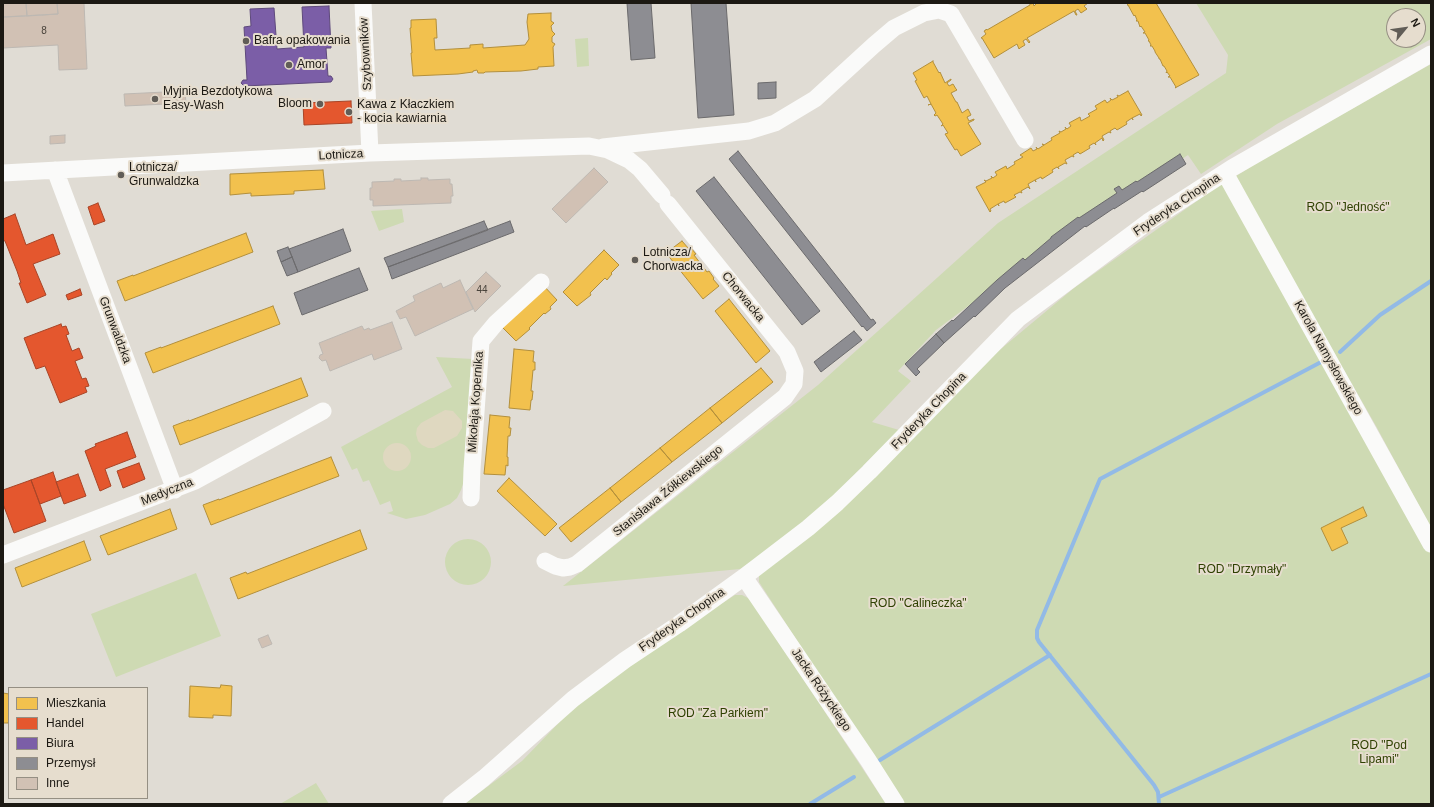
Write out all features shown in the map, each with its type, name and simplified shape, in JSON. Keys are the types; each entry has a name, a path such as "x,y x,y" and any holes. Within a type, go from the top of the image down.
{"street":[{"name":"Szybowników","path":"363,3 370,153"},
{"path":"599,147 749,131 775,123 815,98 894,28 924,13 939,10 951,14 1026,140"},
{"name":"Fryderyka Chopina","path":"451,804 484,778 573,699 624,660 679,624 744,577 808,528 837,503 1018,319 1148,222 1225,173 1431,54"},
{"name":"Lotnicza","path":"3,173 370,153 589,146 599,147 619,154 630,160 665,199"},
{"name":"Grunwaldzka","path":"55,170 175,490"},
{"name":"Karola Namysłowskiego","path":"1225,173 1431,544"},
{"name":"Chorwacka","path":"665,199 787,352 792,362 796,378 785,397"},
{"name":"Mikołaja Kopernika","path":"471,498 481,341 496,323 541,282"},
{"name":"Stanisława Żółkiewskiego","path":"545,561 562,568 577,564 785,397"},
{"name":"Medyczna","path":"3,555 175,490 195,481 323,411"},
{"name":"Jacka Różyckiego","path":"744,577 868,760 896,804"}],"green space":[{"path":"1196,3 1431,3 1431,39 1426,42 1426,8 1386,8 1386,48 1415,48 1277,124 1201,174 1188,155 1041,252 936,330 898,371 911,381 872,422 899,430 797,530 740,569 563,586 818,385 998,223 1226,73 1228,55"},
{"path":"588,38 589,66 577,67 575,39"},
{"name":"ROD \"Jedność\"","path":"1431,64 1431,528 1376,426 1278,255 1236,176"},
{"name":"ROD \"Drzymały\"","path":"1221,184 1228,186 1431,554 1431,804 903,804 759,582 759,575 990,358 1074,288"},
{"path":"402,209 404,222 379,231 371,211"},
{"path":"436,357 473,359 464,481 457,498 450,504 425,515 406,519 387,513 393,511 390,501 380,505 369,480 363,482 357,468 352,470 341,447 452,387"},
{"path":"468,539 481,543 487,549 491,562 487,575 481,581 468,585 455,581 449,575 445,562 449,549 455,543"},
{"path":"196,573 221,636 116,677 91,614"},
{"name":"ROD \"Za Parkiem\"","path":"735,595 742,595 750,599 886,804 464,804 522,761 577,704 691,623"},
{"path":"316,783 329,804 280,804"}],"sand":[{"path":"445,410 453,411 462,421 462,428 457,436 434,448 428,448 422,445 418,441 416,434 417,428 421,423"},
{"path":"397,443 407,447 411,457 407,467 397,471 387,467 383,457 387,447"}],"building: Mieszkania":[{"path":"1030,3 1033,3 1034,6 1037,3 1088,3 1084,6 1087,9 1081,13 1078,9 1075,11 1076,15 1074,11 1027,38 1030,42 1029,43 1026,39 1023,41 1025,45 1019,49 1017,44 994,58 981,38 986,34 984,31 1030,5"},
{"path":"1129,3 1156,3 1199,75 1175,88 1176,87 1170,77 1168,77 1170,76 1167,72 1166,73 1167,71 1160,59 1152,46 1150,46 1151,45 1145,33 1143,33 1145,32 1141,26 1140,27 1138,21 1136,21 1135,15 1134,16 1127,5"},
{"path":"551,13 551,21 554,23 551,26 552,31 555,34 552,37 552,42 555,44 553,47 554,66 538,67 538,69 521,71 478,73 477,70 458,74 413,76 410,28 411,20 436,19 437,38 434,38 435,50 470,48 470,45 483,44 483,48 525,45 529,39 527,22 528,14"},
{"path":"933,61 945,83 951,79 947,83 949,86 953,84 957,90 951,93 962,113 968,109 971,115 967,117 969,121 974,119 968,123 981,144 961,156 957,149 955,150 945,134 948,133 943,125 941,126 943,124 937,115 934,115 936,113 927,96 924,98 915,81 917,80 913,73"},
{"path":"1128,91 1142,115 1141,116 1140,114 1132,118 1126,122 1127,124 1117,130 1115,128 1110,131 1111,133 1109,132 1102,136 1103,141 1102,138 1095,143 1096,145 1094,143 1089,146 1090,148 1080,154 1078,152 1073,155 1074,157 1072,156 1065,160 1067,164 1065,163 1058,167 1059,169 1057,167 1052,170 1053,172 1042,179 1041,177 1028,184 1030,189 1028,187 1021,191 1022,193 1020,192 1014,195 1016,197 1005,203 1004,201 990,209 990,212 976,187 986,182 984,180 986,181 992,178 991,176 993,178 997,175 995,172 1006,166 1007,169 1015,164 1014,162 1023,157 1020,155 1031,148 1033,151 1037,149 1036,147 1038,149 1052,140 1051,138 1060,133 1059,131 1061,132 1066,129 1065,127 1067,129 1071,126 1069,123 1080,117 1081,121 1090,116 1088,114 1097,109 1095,106 1105,100 1107,103 1111,100 1110,98 1112,100 1118,97 1117,95 1119,96"},
{"path":"323,170 325,189 294,191 294,194 251,196 251,193 230,195 230,174"},
{"path":"246,233 253,252 125,301 117,281"},
{"path":"682,241 696,254 694,255 707,272 709,271 719,286 703,299 666,253"},
{"path":"604,250 619,265 611,273 612,274 607,280 605,278 590,293 591,295 577,306 563,292"},
{"path":"543,285 557,300 550,307 551,309 545,314 544,313 529,328 530,329 516,341 501,326"},
{"path":"729,299 770,351 756,363 715,311"},
{"path":"273,306 280,324 153,373 145,353"},
{"path":"514,349 534,351 533,362 535,362 535,370 533,370 531,391 533,391 530,410 509,408"},
{"path":"761,368 773,382 722,423 710,408"},
{"path":"301,378 308,396 180,445 173,426"},
{"path":"710,408 722,423 672,462 660,448"},
{"path":"490,415 510,417 509,428 511,428 510,436 508,436 508,466 506,465 505,475 484,474"},
{"path":"660,448 672,462 621,502 610,488"},
{"path":"331,457 339,476 211,525 203,505"},
{"path":"509,478 557,524 545,536 497,491"},
{"path":"610,488 621,502 571,542 559,528"},
{"path":"1363,507 1367,516 1341,528 1348,543 1332,551 1321,528"},
{"path":"170,509 177,529 108,555 100,536"},
{"path":"360,530 367,549 238,599 230,578 246,572 247,574"},
{"path":"84,541 91,560 22,587 15,568"},
{"path":"221,685 232,686 231,716 213,715 213,718 189,717 190,686 220,688"},
{"path":"3,693 8,694 8,723 3,723"}],"building: Handel":[{"path":"351,101 352,123 304,125 303,103"},
{"path":"98,203 105,221 94,225 88,207"},
{"path":"15,214 26,245 53,234 60,254 33,264 46,295 27,303 19,283 21,283 17,271 5,241 3,240 3,219"},
{"path":"80,289 82,295 68,300 66,295"},
{"path":"61,324 62,327 66,326 69,334 66,335 72,351 79,348 83,358 75,361 82,379 86,378 89,386 85,387 87,392 60,403 45,366 36,369 24,338"},
{"path":"127,432 136,457 105,469 111,486 100,491 85,451 96,446 95,444"},
{"path":"139,463 145,479 123,488 117,471"},
{"path":"53,472 61,496 40,504 31,480"},
{"path":"78,474 86,496 64,504 56,482"},
{"path":"31,480 46,521 14,533 3,504 3,490"}],"building: Biura":[{"path":"329,6 331,48 326,48 328,76 331,76 333,79 331,82 244,86 241,83 243,80 247,80 244,27 251,26 250,9 274,8 277,49 304,47 302,7"}],"building: Przemysł":[{"path":"627,3 651,3 655,58 631,60"},
{"path":"691,3 726,3 734,115 698,118"},
{"path":"776,82 776,98 758,99 758,83"},
{"path":"738,151 871,320 873,319 876,323 867,331 863,326 862,327 729,159"},
{"path":"1180,154 1186,164 1086,227 1085,226 1005,288 975,317 974,316 944,343 936,334 952,320 953,321 1023,258 1025,260 1051,237 1078,217 1079,218 1117,193 1114,189 1119,186 1122,190"},
{"path":"714,177 820,311 802,325 696,191"},
{"path":"484,221 488,230 388,267 384,258"},
{"path":"510,221 514,232 392,279 388,267"},
{"path":"343,229 351,251 298,272 289,249"},
{"path":"288,247 292,257 281,262 277,251"},
{"path":"292,257 298,272 287,276 281,262"},
{"path":"359,268 368,290 302,315 294,293"},
{"path":"854,331 862,340 821,372 814,362"},
{"path":"936,334 944,343 917,369 920,372 916,376 905,364"}],"building: Inne":[{"path":"3,3 26,3 27,16 3,17"},
{"path":"26,3 57,3 58,14 27,16"},
{"path":"57,3 84,3 87,69 59,70 58,45 3,48 3,17 58,14"},
{"name":"Myjnia Bezdotykowa Easy-Wash","path":"185,91 186,103 125,106 124,94"},
{"path":"65,135 65,143 50,144 50,136"},
{"path":"594,168 608,182 566,223 552,209"},
{"path":"421,178 428,178 428,180 450,179 453,196 451,196 451,203 373,206 373,200 370,200 370,188 372,188 372,182 394,181 394,179 401,179 401,181 421,180"},
{"path":"486,272 501,286 475,312 466,292"},
{"path":"460,280 473,309 415,336 406,317 400,319 396,311 415,301 413,296 441,283 443,288"},
{"path":"392,322 402,349 374,360 372,354 330,371 326,360 322,361 319,358 320,355 323,354 319,343 362,326 364,330 369,328 370,330"},
{"path":"268,635 272,644 262,648 258,639"}],"waterway":[{"path":"1340,352 1380,315 1431,281"},
{"path":"1159,804 1158,792 1154,785 1039,642 1037,638 1037,630 1100,479 1323,361"},
{"path":"880,760 1050,655"},
{"path":"1159,797 1431,674"},
{"path":"810,804 854,777"}],"place":[{"name":"Bafra opakowania","path":"246,41"},
{"name":"Amor","path":"289,65"},
{"name":"Myjnia Bezdotykowa Easy-Wash","path":"155,99"},
{"name":"Bloom","path":"320,104"},
{"name":"Kawa z Kłaczkiem - kocia kawiarnia","path":"349,112"},
{"name":"Lotnicza/ Grunwaldzka","path":"121,175"},
{"name":"Lotnicza/ Chorwacka","path":"635,260"}],"park label":[{"name":"ROD \"Calineczka\"","path":"918,604"},
{"name":"ROD \"Pod Lipami\"","path":"1379,753"}]}
